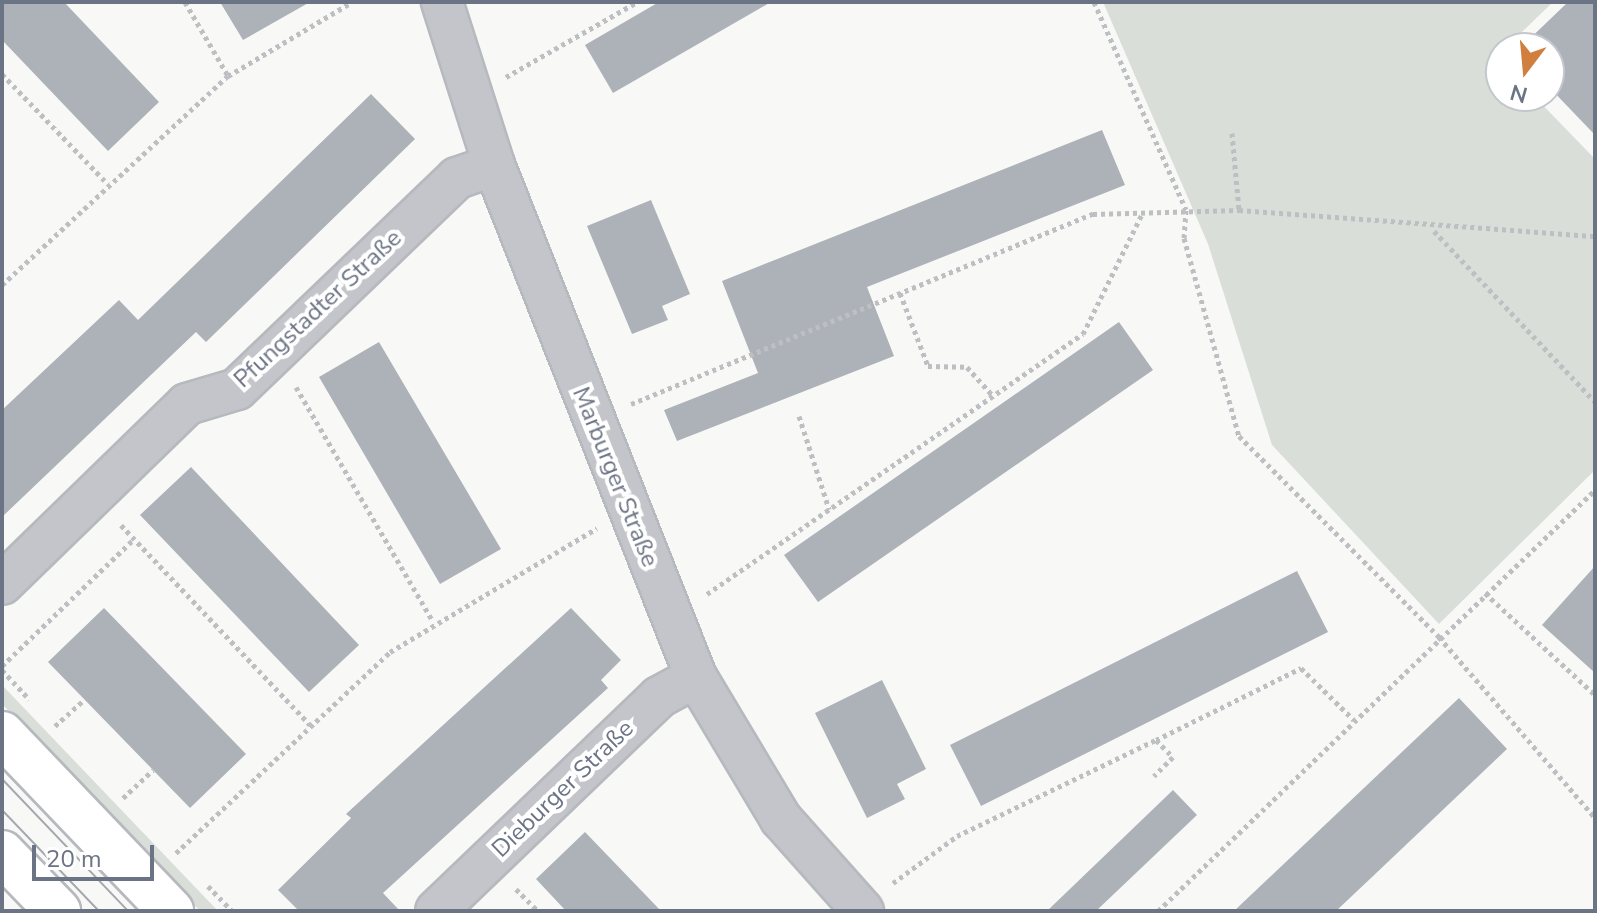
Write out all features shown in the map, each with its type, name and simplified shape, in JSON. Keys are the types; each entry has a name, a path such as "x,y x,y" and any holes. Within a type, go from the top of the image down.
{"main road":[{"path":"2,734 171,911"},
{"path":"2,853 58,911"}],"street":[{"name":"Marburger Straße","path":"442,2 470,98 494,165 592,420 696,677 781,819 861,909"},
{"name":"Pfungstadter Straße","path":"2,584 187,404 237,389 457,178 494,165"},
{"name":"Dieburger Straße","path":"436,911 659,697 696,677"}],"path":[{"path":"185,2 228,76"},
{"path":"2,285 228,76 352,2"},
{"path":"470,98 637,2"},
{"path":"1094,2 1186,210 1184,238 1239,436 1439,637 1595,818"},
{"path":"2,74 108,184"},
{"path":"1232,133 1239,210"},
{"path":"592,420 1093,214 1239,210 1433,229 1595,236"},
{"path":"672,618 1083,334 1142,214"},
{"path":"1433,229 1595,402"},
{"path":"900,293 928,366 967,367 993,396"},
{"path":"272,358 433,621"},
{"path":"799,416 829,509"},
{"path":"1158,911 1595,490"},
{"path":"92,495 310,725"},
{"path":"176,853 310,725 433,621 628,510"},
{"path":"2,666 134,539"},
{"path":"1485,593 1595,695"},
{"path":"861,909 957,836 1301,668 1354,720"},
{"path":"55,726 85,699"},
{"path":"1154,776 1173,757 1156,740"},
{"path":"123,798 153,770"},
{"path":"523,911 531,904"}],"shaded area":[{"path":"1103,2 1553,2 1522,32 1485,32 1485,112 1549,112 1595,159 1595,470 1439,624 1272,445 1208,244"},
{"path":"2,685 218,911 200,911 2,704"}],"building":[{"path":"2,2 64,2 159,102 108,151 2,40"},
{"path":"220,2 310,2 243,40"},
{"path":"659,2 771,2 613,93 585,45"},
{"path":"1568,2 1595,2 1595,135 1565,104 1565,32 1537,32"},
{"path":"371,94 415,139 206,342 196,332 2,517 2,410 119,300 138,320"},
{"path":"1102,130 1125,185 867,287 894,356 677,441 664,410 758,373 722,281"},
{"path":"651,200 690,294 662,306 668,320 632,334 587,226"},
{"path":"1119,322 1153,370 818,602 784,555"},
{"path":"379,342 501,549 440,584 319,377"},
{"path":"191,467 359,645 309,692 140,515"},
{"path":"1595,566 1595,673 1542,625"},
{"path":"1297,571 1328,632 981,806 950,745"},
{"path":"104,608 246,754 190,808 48,662"},
{"path":"571,608 621,660 601,680 608,688 383,893 400,911 299,911 278,890 351,818 346,814"},
{"path":"882,680 926,769 897,784 905,799 867,818 815,713"},
{"path":"1459,698 1507,749 1371,878 1336,911 1234,911"},
{"path":"1173,790 1197,815 1096,911 1047,911"},
{"path":"585,832 661,911 566,911 536,879"}],"tram line":[{"path":"2,779 128,911"},
{"path":"2,810 99,911"}]}
